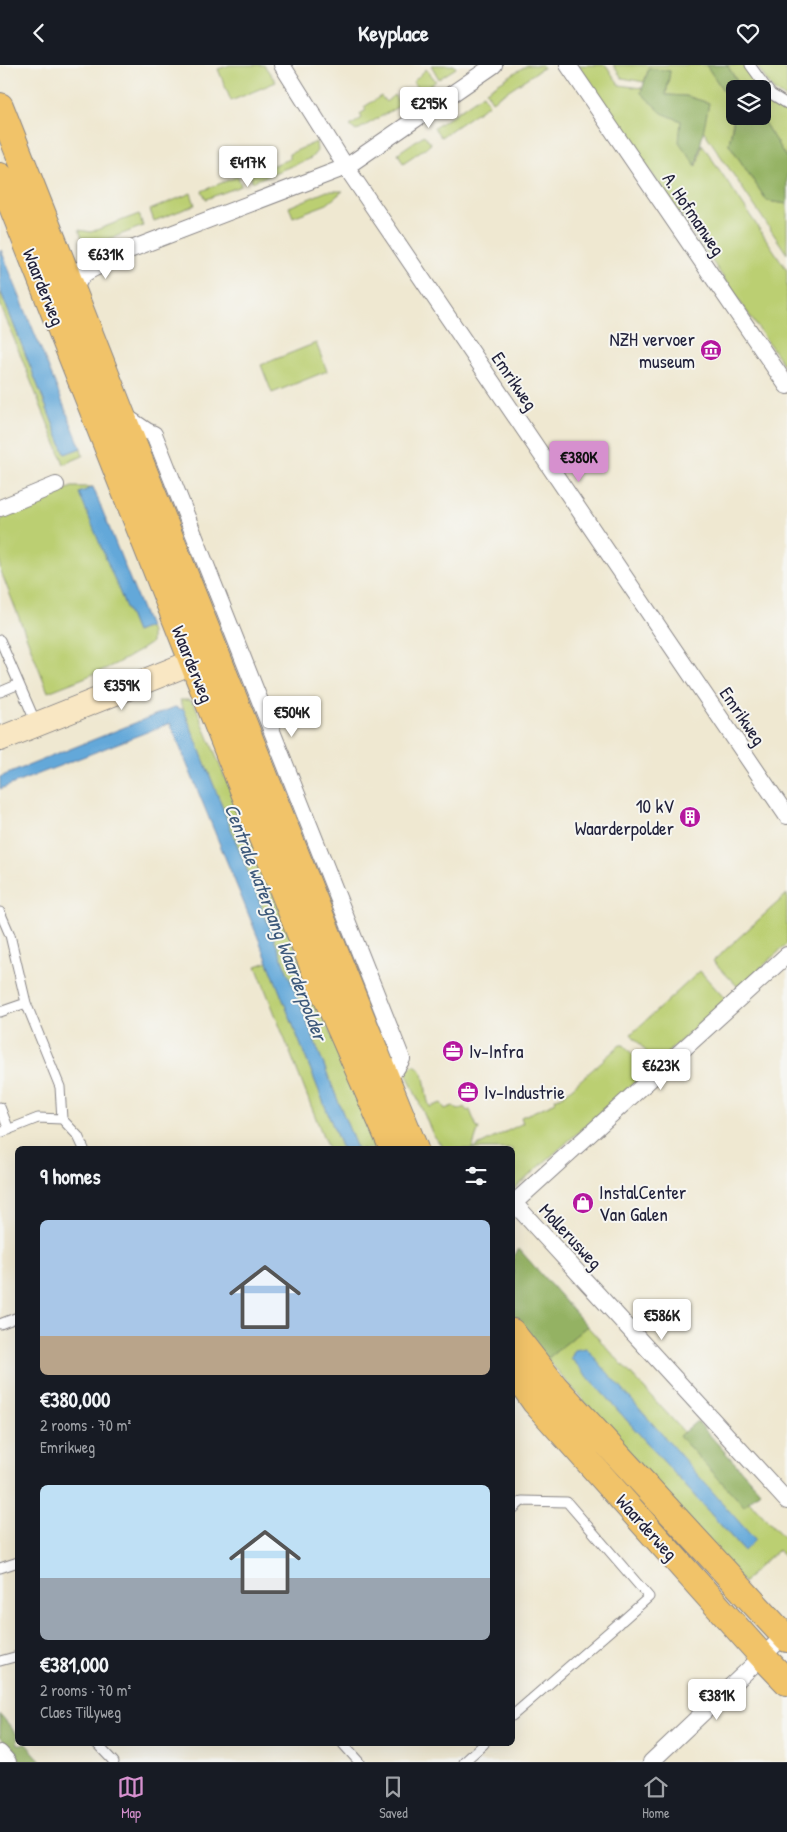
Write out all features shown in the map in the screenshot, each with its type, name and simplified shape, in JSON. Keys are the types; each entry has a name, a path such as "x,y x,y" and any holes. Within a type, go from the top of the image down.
{"main road":[{"name":"Waarderweg","path":"0,106 59,284 204,657 414,1146"},
{"name":"Waarderweg","path":"0,176 59,284 120,413 314,969 392,1146"},
{"name":"Waarderweg","path":"515,1336 555,1387 786,1636"},
{"name":"Waarderweg","path":"515,1373 535,1402 787,1682"}],"street":[{"name":"Emrikweg","path":"282,65 346,167 787,816"},
{"path":"59,284 76,285 82,275 110,261 116,255 346,167 494,65"},
{"name":"A. Hofmanweg","path":"568,65 787,386"},
{"path":"120,413 154,434 402,1059 396,1069 386,1078"},
{"path":"0,508 56,485"},
{"path":"0,739 204,657"},
{"name":"Mollerusweg","path":"515,1202 787,955"},
{"name":"Mollerusweg","path":"515,1204 787,1501"},
{"path":"651,1762 762,1656 786,1636"},
{"path":"0,1753 8,1762"}],"lane":[{"path":"750,65 771,94 787,104"},
{"path":"59,284 107,255 116,255"},
{"path":"0,640 36,725"},
{"path":"0,692 19,684"},
{"path":"0,912 10,935 26,1003 60,1087 62,1119 78,1135 83,1146"},
{"path":"0,1012 26,1003"},
{"path":"0,1107 4,1131 38,1118 62,1119"},
{"path":"0,1324 15,1318"},
{"path":"515,1507 522,1501 566,1502 649,1597 515,1713"},
{"path":"0,1569 15,1563"},
{"path":"0,1661 15,1657"},
{"path":"100,1746 114,1762"},
{"path":"345,1746 359,1762"},
{"path":"464,1762 482,1746"}],"green space":[{"path":"230,65 264,65 276,82 231,101 218,69"},
{"path":"431,65 454,65 456,68 439,79"},
{"path":"527,65 542,65 544,67 492,101 486,91"},
{"path":"577,65 606,65 619,85 642,88 641,93 662,112 681,121 697,166 702,144 787,270 787,370"},
{"path":"613,65 706,65 726,95 726,125 732,125 729,144 767,201 787,204 787,254 703,130 709,103 686,96 666,95 670,71 649,68 644,82 622,78"},
{"path":"706,65 727,65 736,80 726,80 726,95"},
{"path":"727,65 745,65 755,80 736,80"},
{"path":"756,65 780,65 787,71 787,98 774,91 771,87 771,80 766,80"},
{"path":"649,68 670,71 666,95 686,96 709,103 696,166 679,142 681,121 662,113 641,93"},
{"path":"426,69 436,81 420,92 413,82"},
{"path":"483,94 489,104 441,137 434,128"},
{"path":"394,95 401,105 356,131 350,126 362,118 360,114 366,110 364,107 381,96 386,102"},
{"path":"771,99 787,109 787,159 766,125 771,125"},
{"path":"733,125 766,125 787,159 787,204 767,201 729,144"},
{"path":"424,135 431,144 403,163 398,153"},
{"path":"316,142 317,151 311,158 252,182 250,174 289,159 289,154"},
{"path":"238,176 241,186 206,199 202,191"},
{"path":"327,191 343,191 327,204 293,217 289,207"},
{"path":"191,193 195,205 154,221 150,210"},
{"path":"139,214 143,226 86,248 79,230 91,232"},
{"path":"0,290 65,454 81,448 83,456 64,464 0,304"},
{"path":"316,343 327,371 272,393 261,365"},
{"path":"72,487 93,487 80,493 136,632 149,627 151,643 114,664 48,692 0,569 0,521 10,513"},
{"path":"180,700 189,700 195,705 338,1051 375,1146 356,1146"},
{"path":"787,894 787,944 739,988 713,961"},
{"path":"268,962 341,1146 327,1146 256,966"},
{"path":"700,971 726,1000 656,1063 631,1034"},
{"path":"620,1045 624,1045 641,1064 645,1073 515,1188 515,1146 478,1146 523,1123 521,1117 556,1102 555,1099 565,1094"},
{"path":"414,1065 422,1072 430,1107 441,1103 445,1109 453,1106 458,1110 464,1107 467,1111 470,1110 477,1128 479,1128 473,1146 442,1146 434,1137 405,1070"},
{"path":"519,1249 587,1326 547,1359 515,1318 515,1254"},
{"path":"587,1326 684,1432 679,1436 744,1505 749,1501 787,1541 787,1559 778,1550 758,1567 744,1583 547,1359","holes":["575,1350 755,1540 744,1551 571,1358"]},
{"path":"697,1421 760,1491 744,1506 679,1436"},
{"path":"0,1714 15,1732 15,1746 28,1746 42,1762 22,1762 0,1737"}],"water":[{"path":"1,250 81,448 65,454 0,290"},
{"path":"93,487 149,627 136,632 79,493"},
{"path":"175,707 184,710 356,1146 341,1146 170,723 0,789 0,777"},
{"path":"586,1348 755,1540 744,1551 571,1358 575,1350"}],"place":[{"name":"NZH vervoer museum","path":"711,350"},
{"name":"10 kV Waarderpolder","path":"690,817"},
{"name":"Iv-Infra","path":"453,1051"},
{"name":"Iv-Industrie","path":"468,1092"},
{"name":"InstalCenter Van Galen","path":"583,1203"}],"water label":[{"name":"Centrale watergang Waarderpolder","path":"276,922"}]}
